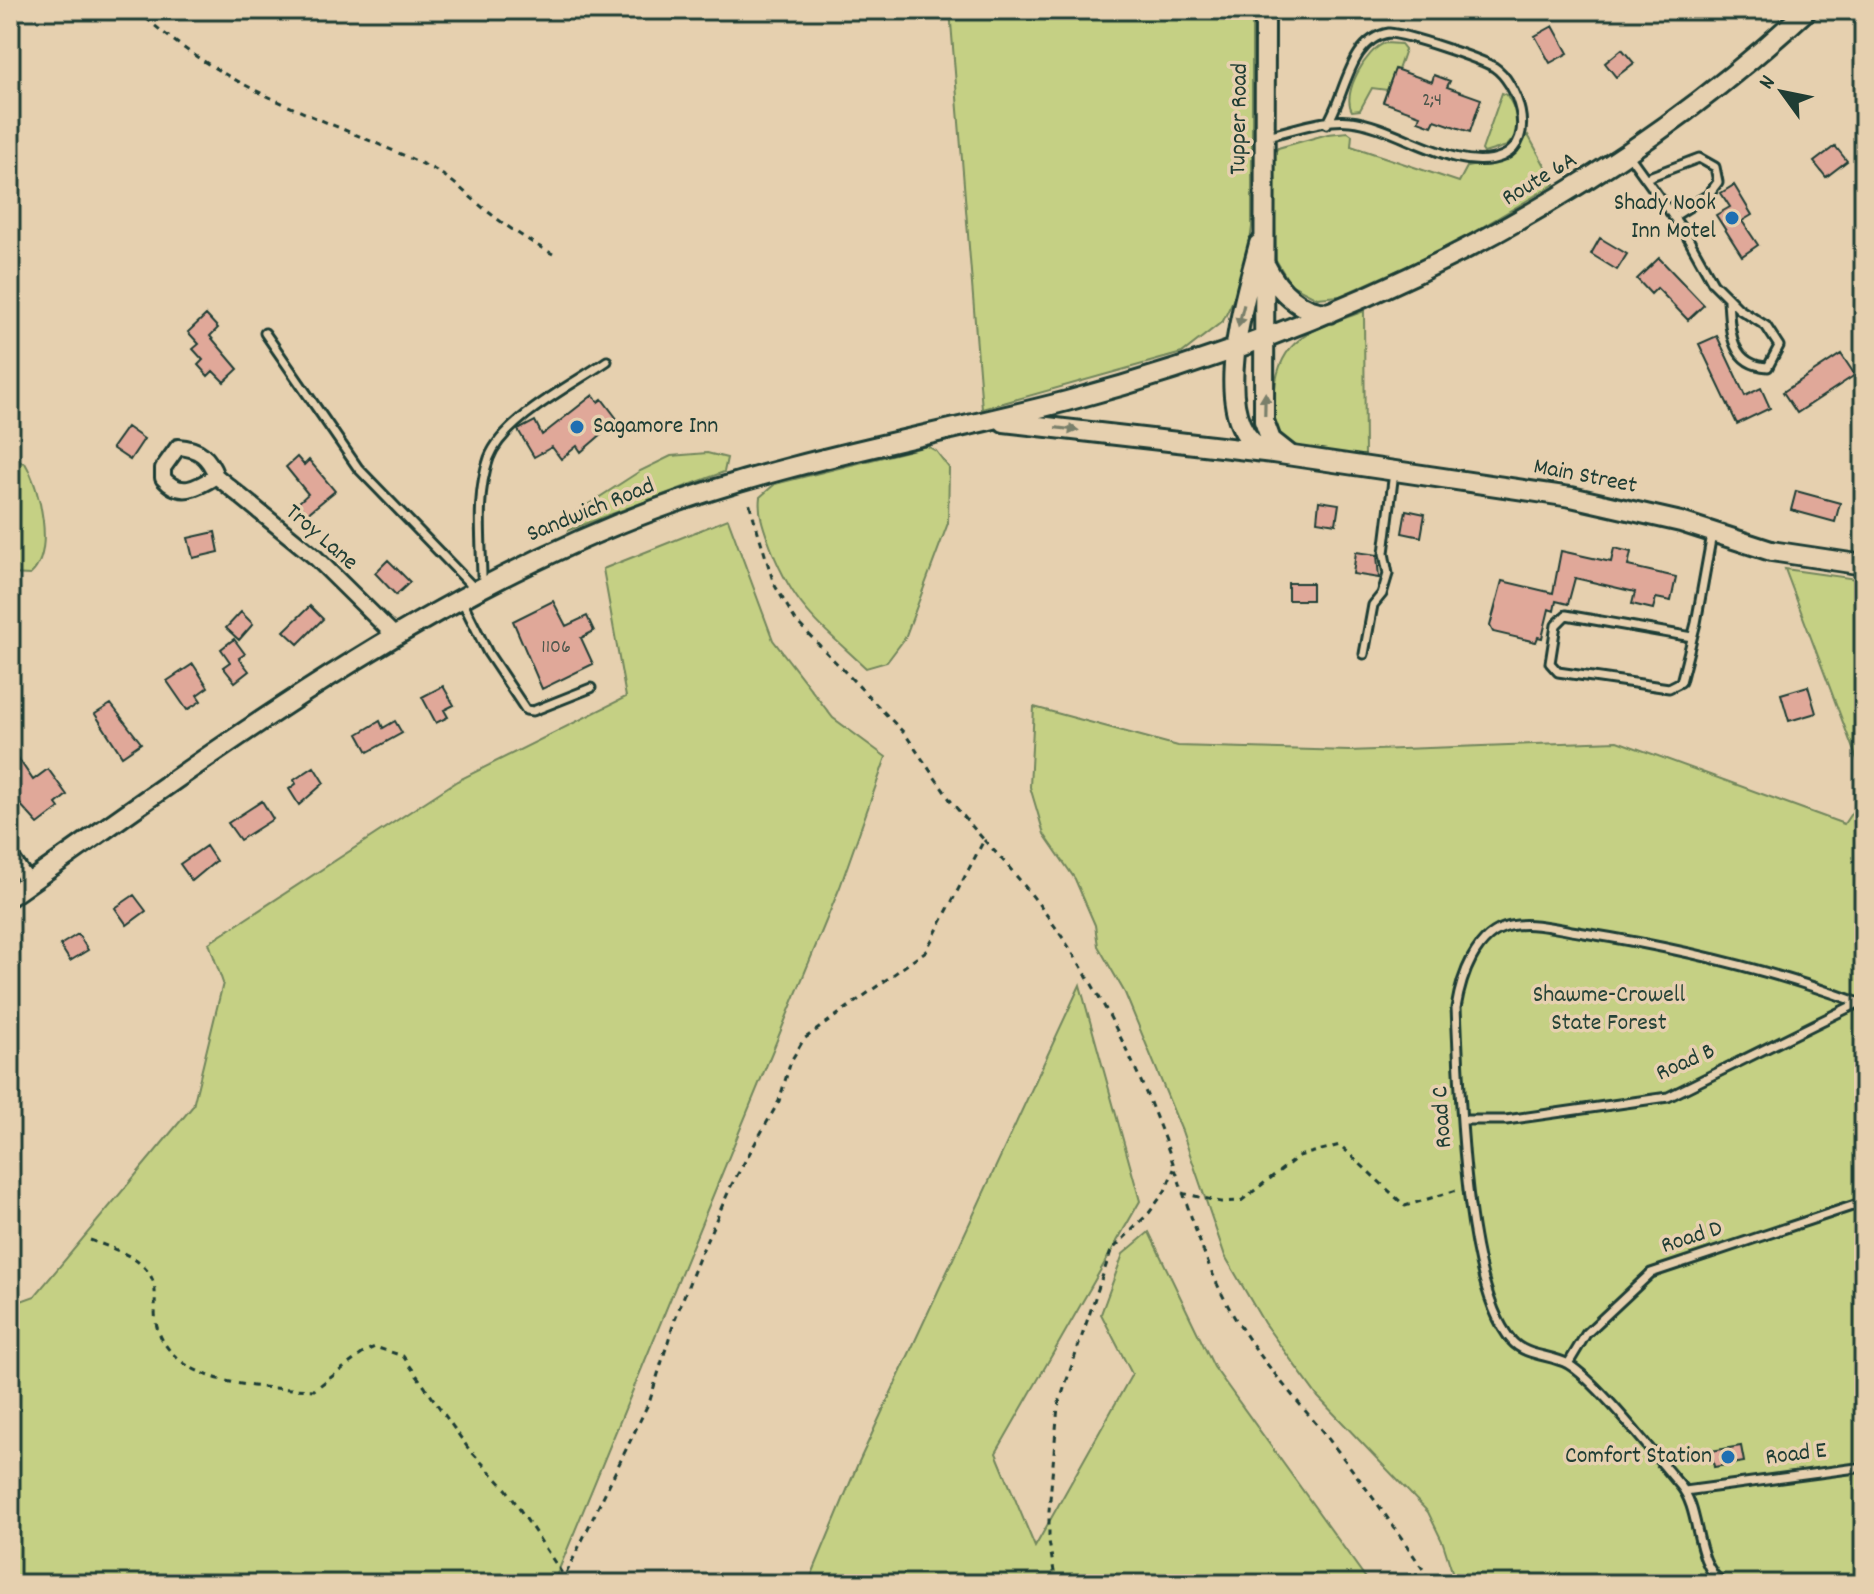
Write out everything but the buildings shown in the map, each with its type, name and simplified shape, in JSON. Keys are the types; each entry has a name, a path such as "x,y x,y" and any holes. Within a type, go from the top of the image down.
{"main road":[{"name":"Tupper Road","path":"1265,10 1262,229 1266,266 1265,339"},
{"name":"Route 6A","path":"1265,339 1428,269 1523,220 1628,154 1751,59 1807,10"},
{"name":"Tupper Road","path":"1234,349 1262,229"},
{"path":"1266,266 1276,283 1298,303 1315,311 1331,313"},
{"path":"1265,339 1266,428 1275,444 1292,456"},
{"name":"Sandwich Road","path":"10,896 268,717 472,587 554,550 743,479 1094,393 1265,339"},
{"path":"1234,349 1234,383 1242,427 1255,446 1273,453"},
{"name":"Main Street","path":"990,420 1273,453 1571,497 1712,532 1771,551 1864,565"}],"street":[{"name":"Troy Lane","path":"216,476 315,557 395,636"},
{"path":"10,856 29,883"}],"lane":[{"path":"1263,136 1327,124 1358,122 1474,161 1504,156 1518,142 1524,126 1513,96 1497,70 1389,33 1372,38 1359,53 1339,105 1327,124"},
{"path":"1628,154 1673,217 1713,283 1728,300 1774,334 1779,346 1768,367 1747,362 1737,352 1731,341 1728,300"},
{"path":"1646,178 1699,158 1715,167 1718,182 1708,195 1673,217"},
{"path":"265,333 358,468 472,587"},
{"path":"591,688 533,711 526,710 488,653 472,587 490,455 516,424 607,361"},
{"path":"1364,654 1373,605 1382,594 1388,574 1384,553 1395,470"},
{"path":"1692,637 1566,615 1556,625 1550,663 1558,672 1669,688 1681,682 1692,637 1712,532"},
{"name":"Road C","path":"1723,1584 1701,1545 1685,1491 1568,1364 1513,1343 1491,1304 1475,1238 1462,1120 1456,1008 1460,980 1490,936 1510,926 1547,927 1647,943 1793,979 1861,1001"},
{"name":"Road B","path":"1462,1120 1506,1120 1668,1097 1861,1001"},
{"name":"Road D","path":"1568,1364 1586,1334 1651,1273 1864,1202"},
{"name":"Road E","path":"1685,1491 1864,1467"}],"path":[{"path":"137,10 169,40 221,75 431,168 464,189 486,211 553,254"},
{"path":"743,479 767,566 796,621 905,734 947,797 1019,877 1091,982 1138,1073 1174,1168 1199,1249 1238,1323 1381,1510 1433,1584"},
{"path":"561,1584 650,1400 675,1319 699,1258 731,1186 779,1101 797,1049 814,1032 926,951 984,840"},
{"path":"1182,1193 1221,1202 1241,1201 1299,1156 1340,1145 1405,1206 1469,1189"},
{"path":"1056,1584 1049,1526 1058,1406 1111,1251 1149,1213 1165,1191 1174,1168"},
{"path":"90,1240 114,1249 149,1271 154,1285 156,1326 164,1341 187,1364 207,1375 278,1388 314,1390 327,1384 375,1347 403,1356 468,1448 507,1490 569,1584"}],"green space":[{"path":"950,10 1252,10 1252,227 1248,255 1238,290 1223,321 1182,353 982,409"},
{"path":"1385,43 1401,44 1405,49 1398,70 1395,70 1387,90 1372,88 1360,110 1352,111 1350,94 1358,72 1371,54"},
{"path":"1502,93 1507,95 1519,117 1519,132 1507,146 1484,153 1482,150"},
{"path":"1348,132 1352,135 1351,146 1459,182 1467,167 1510,158 1528,135 1555,184 1445,249 1340,296 1317,298 1290,284 1276,260 1273,154 1278,148 1328,134"},
{"path":"1364,311 1365,457 1290,445 1278,430 1274,414 1276,379 1282,362 1300,339 1328,324"},
{"path":"927,446 936,451 949,468 948,523 905,638 887,662 866,668 808,612 787,581 764,529 760,497 775,484"},
{"path":"707,453 727,458 724,472 569,530 575,513 640,471 671,456"},
{"path":"10,460 25,463 36,488 43,520 42,551 38,565 30,575 10,574"},
{"path":"728,519 773,640 833,718 886,757 840,887 553,1584 11,1584 10,1305 35,1296 193,1106 223,983 209,943 457,781 626,697 603,569"},
{"path":"1785,569 1864,580 1864,778"},
{"name":"Shawme-Crowell State Forest","path":"1034,707 1178,746 1349,751 1617,741 1844,824 1864,794 1864,1584 1456,1584 1443,1543 1428,1512 1318,1397 1264,1323 1225,1256 1182,1131 1125,993 1098,946 1095,925 1075,879 1044,834 1030,787"},
{"path":"1080,985 1140,1201 996,1453 1035,1547 1132,1374 1101,1314 1123,1254 1149,1232 1214,1367 1370,1584 808,1584 857,1466"}],"place":[{"name":"Shady Nook Inn Motel","path":"1732,218"},
{"name":"Sagamore Inn","path":"577,427"},
{"name":"Comfort Station","path":"1728,1457"}]}
